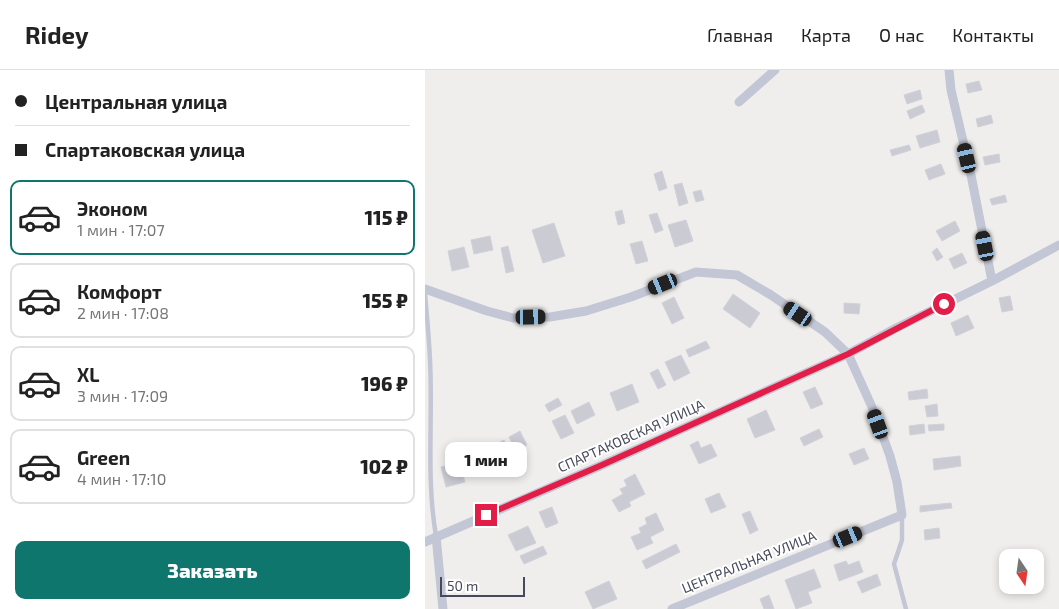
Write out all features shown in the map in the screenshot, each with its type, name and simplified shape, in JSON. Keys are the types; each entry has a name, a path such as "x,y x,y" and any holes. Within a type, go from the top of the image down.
{"street":[{"path":"739,102 775,70"},
{"path":"949,70 951,90 971,175 992,281"},
{"path":"848,354 1059,245"},
{"path":"425,289 513,318 550,317 586,311 631,297 696,272 737,274 825,332 848,354 872,407 890,456 903,515"},
{"name":"СПАРТАКОВСКАЯ УЛИЦА","path":"425,542 602,465 848,354"},
{"name":"ЦЕНТРАЛЬНАЯ УЛИЦА","path":"672,609 903,515"},
{"path":"436,536 443,609"}],"lane":[{"path":"425,294 430,360 430,458 433,518 436,536"},
{"path":"903,515 902,540 894,564 906,609"}],"building":[{"path":"979,81 982,90 968,93 966,84"},
{"path":"920,90 922,99 907,104 904,95"},
{"path":"922,105 925,112 910,119 907,111"},
{"path":"991,115 993,123 978,127 976,119"},
{"path":"937,130 940,142 920,148 916,136"},
{"path":"909,145 911,150 892,156 890,150"},
{"path":"999,154 1000,162 985,165 983,157"},
{"path":"941,164 945,174 929,180 925,170"},
{"path":"662,171 667,188 659,191 654,174"},
{"path":"682,183 688,203 679,206 674,185"},
{"path":"701,190 704,200 696,202 693,192"},
{"path":"1005,195 1007,202 992,205 990,199"},
{"path":"622,210 625,223 618,225 615,212"},
{"path":"657,213 663,230 655,233 649,215"},
{"path":"686,220 693,241 675,247 668,225"},
{"path":"955,221 960,231 942,241 936,231"},
{"path":"554,223 565,256 543,263 532,230"},
{"path":"490,236 493,250 474,254 471,240"},
{"path":"642,241 648,261 636,264 630,244"},
{"path":"508,246 514,271 506,273 501,248"},
{"path":"464,247 469,267 452,271 448,251"},
{"path":"937,248 943,257 937,261 932,252"},
{"path":"962,253 967,263 954,269 949,259"},
{"path":"733,294 760,313 750,328 723,309"},
{"path":"1010,296 1013,310 1002,312 999,298"},
{"path":"674,297 684,318 672,324 662,303"},
{"path":"844,303 860,304 859,314 844,313"},
{"path":"968,315 974,328 956,336 951,323"},
{"path":"706,341 710,348 689,357 686,350"},
{"path":"681,355 690,373 674,381 665,362"},
{"path":"658,369 666,385 658,389 650,373"},
{"path":"632,384 639,402 617,411 610,393"},
{"path":"815,387 823,404 811,409 803,392"},
{"path":"927,389 928,398 909,400 908,392"},
{"path":"558,398 562,405 549,412 545,405"},
{"path":"589,402 595,415 577,424 571,411"},
{"path":"937,404 938,416 927,417 925,406"},
{"path":"766,410 775,430 755,438 747,419"},
{"path":"565,415 574,433 561,439 552,421"},
{"path":"924,424 925,433 910,435 909,426"},
{"path":"944,424 944,430 929,431 928,425"},
{"path":"819,429 823,437 804,446 800,438"},
{"path":"520,431 527,445 516,451 509,437"},
{"path":"504,440 515,461 503,467 492,446"},
{"path":"698,441 701,448 711,444 717,456 699,464 690,445"},
{"path":"864,448 869,459 854,465 849,454"},
{"path":"960,456 961,466 934,470 933,459"},
{"path":"459,462 465,482 446,487 441,467"},
{"path":"635,474 645,494 629,502 631,506 619,512 612,500 623,494 620,489 627,486 624,480"},
{"path":"719,493 726,507 711,513 705,499"},
{"path":"951,503 952,508 920,512 920,506"},
{"path":"552,507 558,523 546,528 539,512"},
{"path":"750,511 758,530 750,534 742,514"},
{"path":"656,513 664,530 650,537 653,543 637,550 631,537 641,533 639,528 647,524 645,518"},
{"path":"528,526 536,543 516,551 508,535"},
{"path":"939,528 940,538 925,540 924,530"},
{"path":"676,544 680,552 646,569 642,561"},
{"path":"543,546 547,554 524,564 520,556"},
{"path":"846,561 848,565 859,561 863,572 839,581 834,565"},
{"path":"814,569 821,587 808,592 812,603 796,609 785,580"},
{"path":"877,574 881,585 862,593 857,582"},
{"path":"609,581 617,599 593,609 585,592"},
{"path":"769,595 774,609 764,609 760,599"}],"route":[{"path":"486,515 848,354 944,304"}]}
